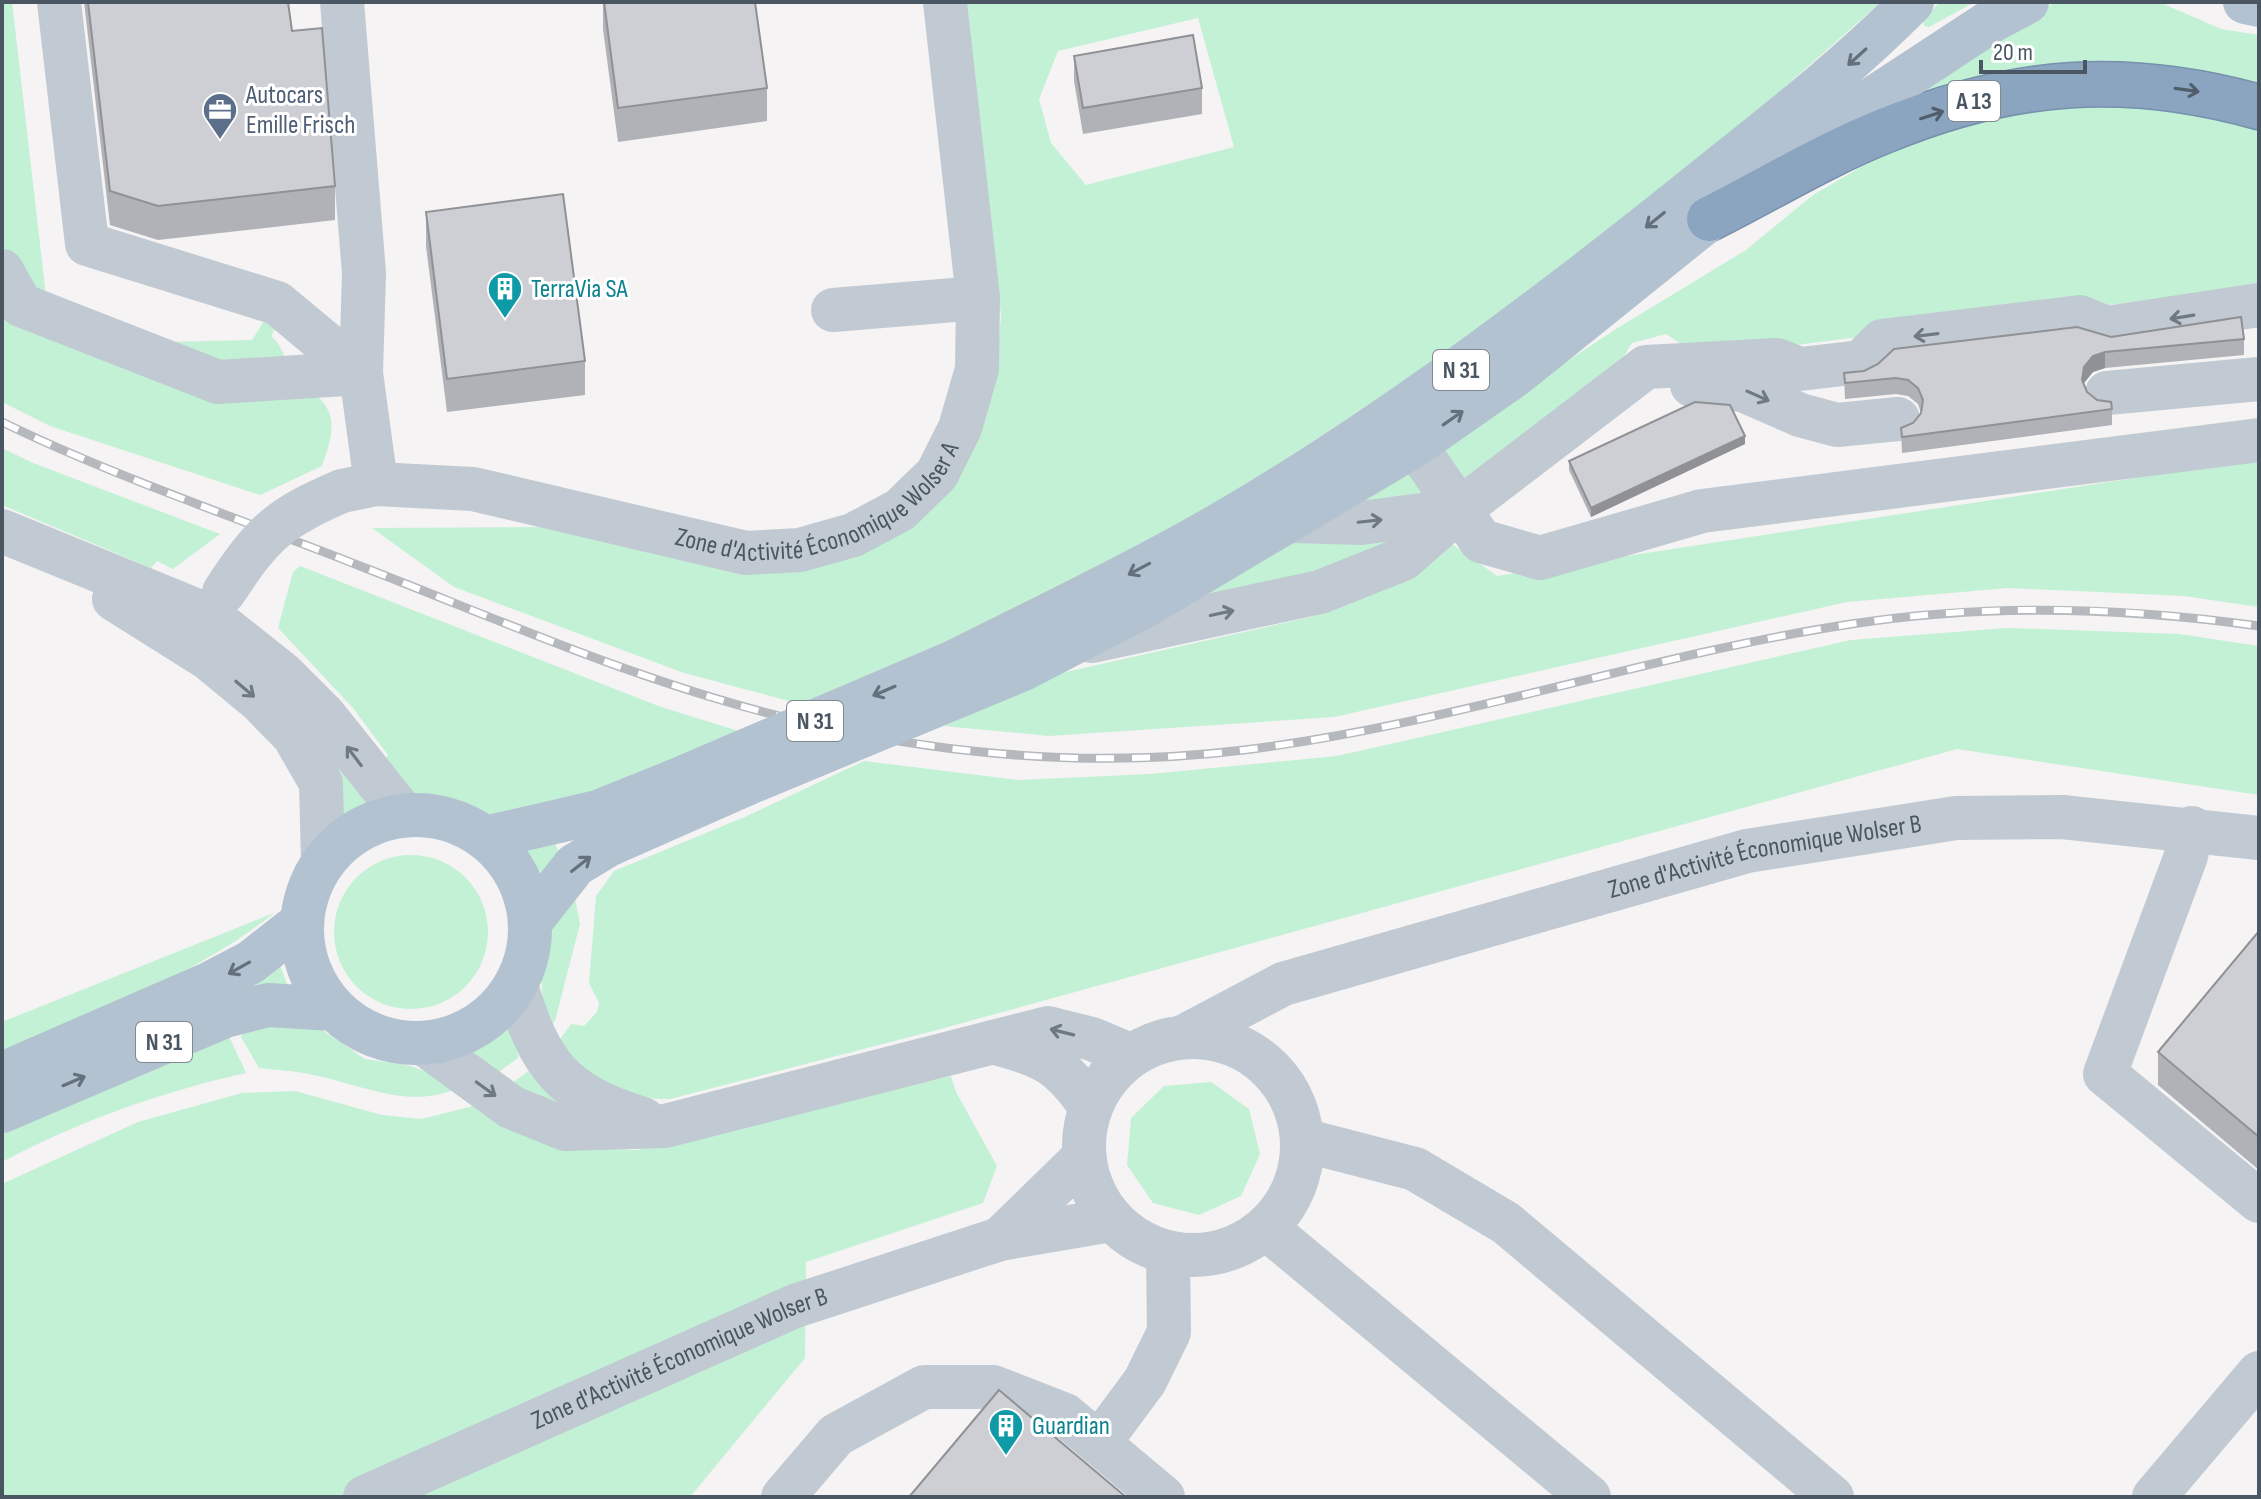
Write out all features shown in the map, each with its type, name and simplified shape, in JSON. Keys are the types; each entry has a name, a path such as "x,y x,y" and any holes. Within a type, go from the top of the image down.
{"highway":[{"name":"A 13","path":"1709,219 1883,131 1983,98 2054,85 2138,83 2210,94 2259,107"}],"main road":[{"name":"N 31","path":"485,838 598,812 956,661 1274,493 1444,382 1541,311 1858,57 1912,2"},
{"name":"N 31","path":"530,922 575,865 610,844 1023,669 1143,607 1292,521 1415,445 1515,375 1709,219 1851,113 1993,20 2027,2"},
{"path":"2245,2 2259,5"},
{"path":"404,815 433,816 460,824 485,838 507,862 523,890 530,922 528,955 516,985 492,1015 460,1035 423,1043 390,1041 360,1029 334,1009 315,983 304,954 302,922 308,891 323,863 345,839 373,823 404,815"},
{"name":"N 31","path":"2,1074 209,984 251,962 302,922"},
{"name":"N 31","path":"2,1111 225,1016 268,1005 334,1009"}],"lane":[{"path":"59,2 87,244 277,303 361,373"},
{"path":"214,622 254,546 280,521 359,488 364,273 342,2"},
{"name":"Zone d'Activité Économique Wolser A","path":"359,488 473,489 746,553 800,550 853,535 900,510 937,474 960,428 977,369 978,298 945,2"},
{"path":"2,271 21,305 218,382 361,373"},
{"path":"833,310 978,298"},
{"path":"1063,647 1320,592 1403,559 1459,510 1646,367 1777,360 1800,369 1861,362 1882,341 2080,317 2107,328 2259,305"},
{"path":"2107,393 2259,379"},
{"path":"1600,405 1649,390 1693,385 1743,390 1800,415 1837,425 1898,419"},
{"path":"1193,538 1283,508 1395,438 1415,445 1481,541 1540,558 1702,511 2259,440"},
{"path":"1292,521 1361,523 1459,510"},
{"path":"10,534 214,622 283,674 314,705 404,815"},
{"path":"214,622 260,701 294,736 321,783 323,863"},
{"name":"Zone d'Activité Économique Wolser B","path":"1185,1036 1225,1041 1260,1059 1282,1081 1296,1109 1303,1140 1300,1172 1287,1203 1266,1228 1237,1247 1203,1256 1168,1254 1137,1241 1111,1220 1092,1191 1083,1158 1083,1131 1090,1106 1106,1077 1130,1055 1156,1042 1185,1036 1283,984 1747,851 1956,818 2062,817 2192,828 2259,838"},
{"path":"2192,828 2186,856 2105,1074 2259,1201"},
{"path":"1260,1059 1283,984"},
{"path":"516,985 530,1034 558,1075 597,1105 665,1126"},
{"path":"423,1043 511,1107 565,1129 665,1126 1048,1028 1092,1039 1130,1055"},
{"path":"992,1042 1039,1055 1069,1075 1090,1106"},
{"path":"1303,1140 1415,1169 1506,1223 1832,1497"},
{"name":"Zone d'Activité Économique Wolser B","path":"1000,1239 1083,1158"},
{"name":"Zone d'Activité Économique Wolser B","path":"365,1497 795,1306 1000,1239 1111,1220"},
{"path":"1266,1228 1589,1497"},
{"path":"1099,1443 1145,1381 1169,1332 1168,1254"},
{"path":"2154,1497 2259,1373"},
{"path":"783,1497 836,1435 924,1387 993,1387 1065,1415 1163,1497"}],"green space":[{"path":"2,2 12,2 46,296 167,342 252,340 264,321 275,329 271,336 293,374 329,412 332,429 322,466 260,495 50,426 2,402"},
{"path":"967,2 1881,2 1752,116 1532,300 1132,558 804,705 684,673 454,587 372,528 548,527 861,551 996,372 1001,316","holes":["1198,18 1234,147 1086,185 1051,143 1039,99 1058,51"]},
{"path":"1940,2 1975,2 1929,27 1924,26 1923,20"},
{"path":"2056,2 2159,2 2221,29 2259,35 2259,90 1911,97 1903,90"},
{"path":"2132,103 2205,113 2259,127 2259,286 1701,357 1666,334 1632,343 1620,362 1384,546 1318,572 1162,618 1332,516 1616,329 1746,250 1813,195 1885,153 1978,119 2049,104"},
{"path":"2,448 33,463 220,534 173,569 157,561 151,568 2,505"},
{"path":"2259,459 2259,607 2184,596 2008,588 1847,602 1334,717 1049,736 944,726 1061,673 1315,616 1452,544 1497,576"},
{"path":"300,566 661,707 742,732 552,838 564,862 542,880 528,868 499,832 461,808 416,797 380,767 388,755 353,708 278,628 293,572"},
{"path":"2007,628 2179,634 2259,646 2259,795 1957,749 937,1030 670,1099 622,1098 556,1045 571,1024 584,1026 597,1012 599,1003 589,983 596,896 614,871 747,816 864,761 1019,780 1150,774 1337,756 1851,640"},
{"path":"252,665 378,801 339,817"},
{"path":"411,855 440,861 465,878 482,903 488,932 482,961 465,986 440,1003 411,1009 382,1003 357,986 340,961 334,932 340,903 357,878 382,861"},
{"path":"573,889 580,924 555,1021 547,1031 542,957 551,925"},
{"path":"274,913 243,936 177,974 2,1052 2,1022"},
{"path":"280,965 289,989 226,999"},
{"path":"247,1025 315,1025 365,1059 411,1066 450,1081 458,1088 422,1097 404,1096 307,1074 259,1068 241,1037"},
{"path":"504,1025 510,1030 519,1057 492,1077 464,1053 495,1036"},
{"path":"227,1032 246,1073 121,1109 61,1133 2,1162 2,1126"},
{"path":"530,1070 560,1104 505,1088"},
{"path":"951,1076 956,1092 997,1166 983,1203 806,1262 805,1358 690,1497 2,1497 2,1184 138,1122 242,1093 295,1091 382,1115 422,1119 477,1105 590,1148 636,1150"},
{"path":"1211,1082 1249,1109 1260,1154 1241,1196 1199,1215 1153,1203 1127,1165 1131,1118 1164,1086"}],"building":[{"name":"Autocars Emille Frisch","path":"88,2 288,2 292,31 322,28 335,186 158,206 110,191"},
{"path":"604,2 755,2 767,88 618,108"},
{"path":"1193,35 1202,88 1083,108 1074,56"},
{"name":"TerraVia SA","path":"563,194 585,361 447,379 426,212"},
{"path":"2241,317 2244,339 2105,352 2093,356 2084,367 2082,380 2087,392 2097,400 2111,402 2112,409 1902,437 1901,428 1913,423 1921,413 1923,400 1918,388 1908,380 1896,378 1845,383 1844,373 1864,371 1878,364 1894,349 2077,327 2111,337"},
{"path":"1695,402 1730,405 1745,436 1591,508 1569,461"},
{"path":"2259,931 2259,1137 2158,1052"},
{"path":"999,1390 1126,1497 909,1497"}],"railway":[{"path":"2,422 134,480 578,652 667,683 776,715 841,730 974,751 1042,757 1177,756 1321,739 1774,637 1902,617 2004,610 2106,611 2259,626"}],"place":[{"name":"Autocars Emille Frisch","path":"220,141"},
{"name":"TerraVia SA","path":"505,320"},
{"name":"Guardian","path":"1006,1457"}]}
